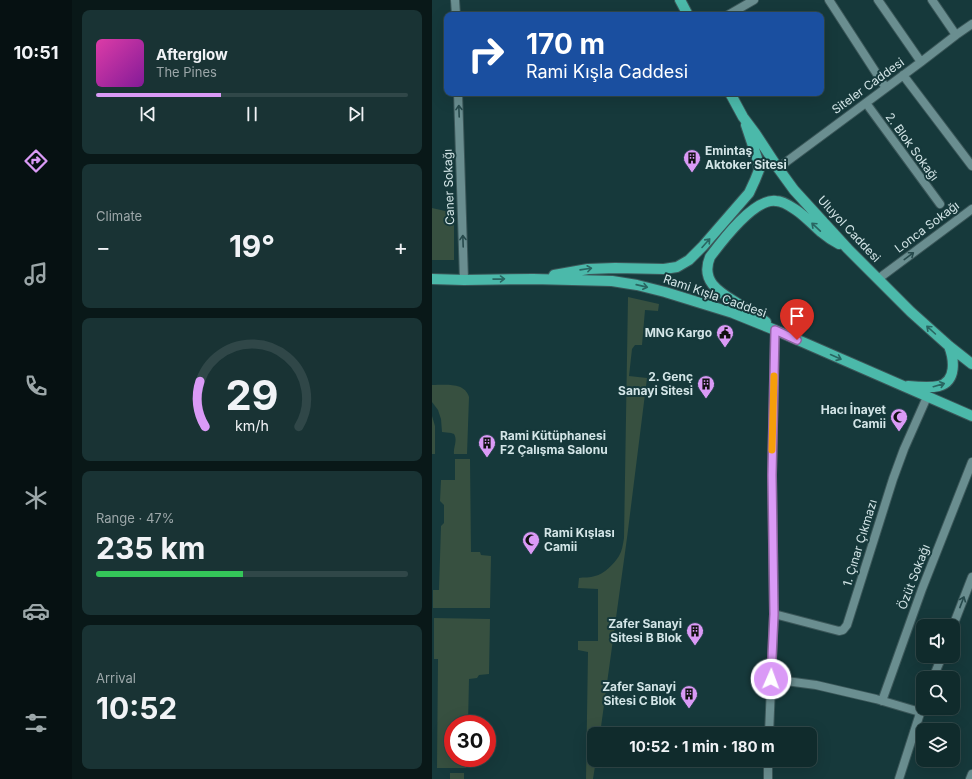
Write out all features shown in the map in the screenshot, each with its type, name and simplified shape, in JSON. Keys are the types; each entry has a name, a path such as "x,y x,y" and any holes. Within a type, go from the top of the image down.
{"main road":[{"path":"680,0 686,12"},
{"name":"Uluyol Caddesi","path":"732,96 743,117 794,190 848,249 911,312 949,346 972,364"},
{"path":"533,279 588,269 664,269 677,267 689,260 704,246 750,193 759,170 758,158 743,117"},
{"path":"775,330 763,320 714,288 708,278 707,270 710,257 730,232 747,214 759,206 770,201 777,201 787,204 797,210 821,232 848,249"},
{"name":"Rami Kışla Caddesi","path":"432,279 612,281 638,285 733,313 972,416"},
{"path":"900,386 930,387 944,384 949,379 954,364 949,346"}],"street":[{"path":"455,0 456,12"},
{"path":"733,12 754,0"},
{"path":"829,0 886,88"},
{"path":"878,0 921,62"},
{"path":"932,0 956,35"},
{"name":"Siteler Caddesi","path":"778,168 972,24"},
{"path":"903,75 972,166"},
{"name":"Caner Sokağı","path":"458,96 464,280"},
{"name":"2. Blok Sokağı","path":"866,102 940,204"},
{"name":"Lonca Sokağı","path":"878,279 972,209"},
{"path":"769,727 774,614 772,475 775,330"},
{"name":"1. Çınar Çıkmazı","path":"774,614 839,631 843,630 847,625 893,479 904,449 927,397"},
{"name":"Özüt Sokağı","path":"882,701 922,589 972,462"},
{"path":"956,619 972,577"},
{"path":"771,679 816,685 882,701 916,707"},
{"path":"899,779 919,715"},
{"path":"768,767 768,779"},
{"path":"970,779 972,774"}],"green space":[{"path":"432,208 454,213 454,260 432,260"},
{"path":"628,297 659,304 658,311 645,310 642,345 635,345 632,349 629,376 647,378 601,727 587,727 587,767 595,767 593,779 586,779 588,652 578,650 578,641 598,641 598,589 578,588 579,578 598,575 612,565 622,550 624,538"},
{"path":"432,385 454,385 467,392 469,397 467,454 454,454 456,439 454,434 442,432 441,419 438,410 432,402"},
{"path":"432,416 435,426 435,454 432,454"},
{"path":"455,459 470,459 471,552 480,552 481,555 491,556 490,608 433,608 433,590 439,590 441,526 444,523 444,505 440,501 441,480 455,480"},
{"path":"434,618 490,619 489,674 479,675 477,678 469,679 468,715 444,715 444,767 466,768 437,768 438,659 434,659"},
{"path":"450,773 464,773 464,779 450,779"}],"slow traffic":[{"path":"772,450 774,376"}],"place":[{"name":"Emintaş Aktoker Sitesi","path":"692,173"},
{"name":"MNG Kargo","path":"725,348"},
{"name":"2. Genç Sanayi Sitesi","path":"706,399"},
{"name":"Hacı İnayet Camii","path":"899,432"},
{"name":"Rami Kütüphanesi F2 Çalışma Salonu","path":"487,458"},
{"name":"Rami Kışlası Camii","path":"531,555"},
{"name":"Zafer Sanayi Sitesi B Blok","path":"695,646"},
{"name":"Zafer Sanayi Sitesi C Blok","path":"689,709"}],"route":[{"path":"771,679 774,614 772,475 775,330 797,340"}]}
